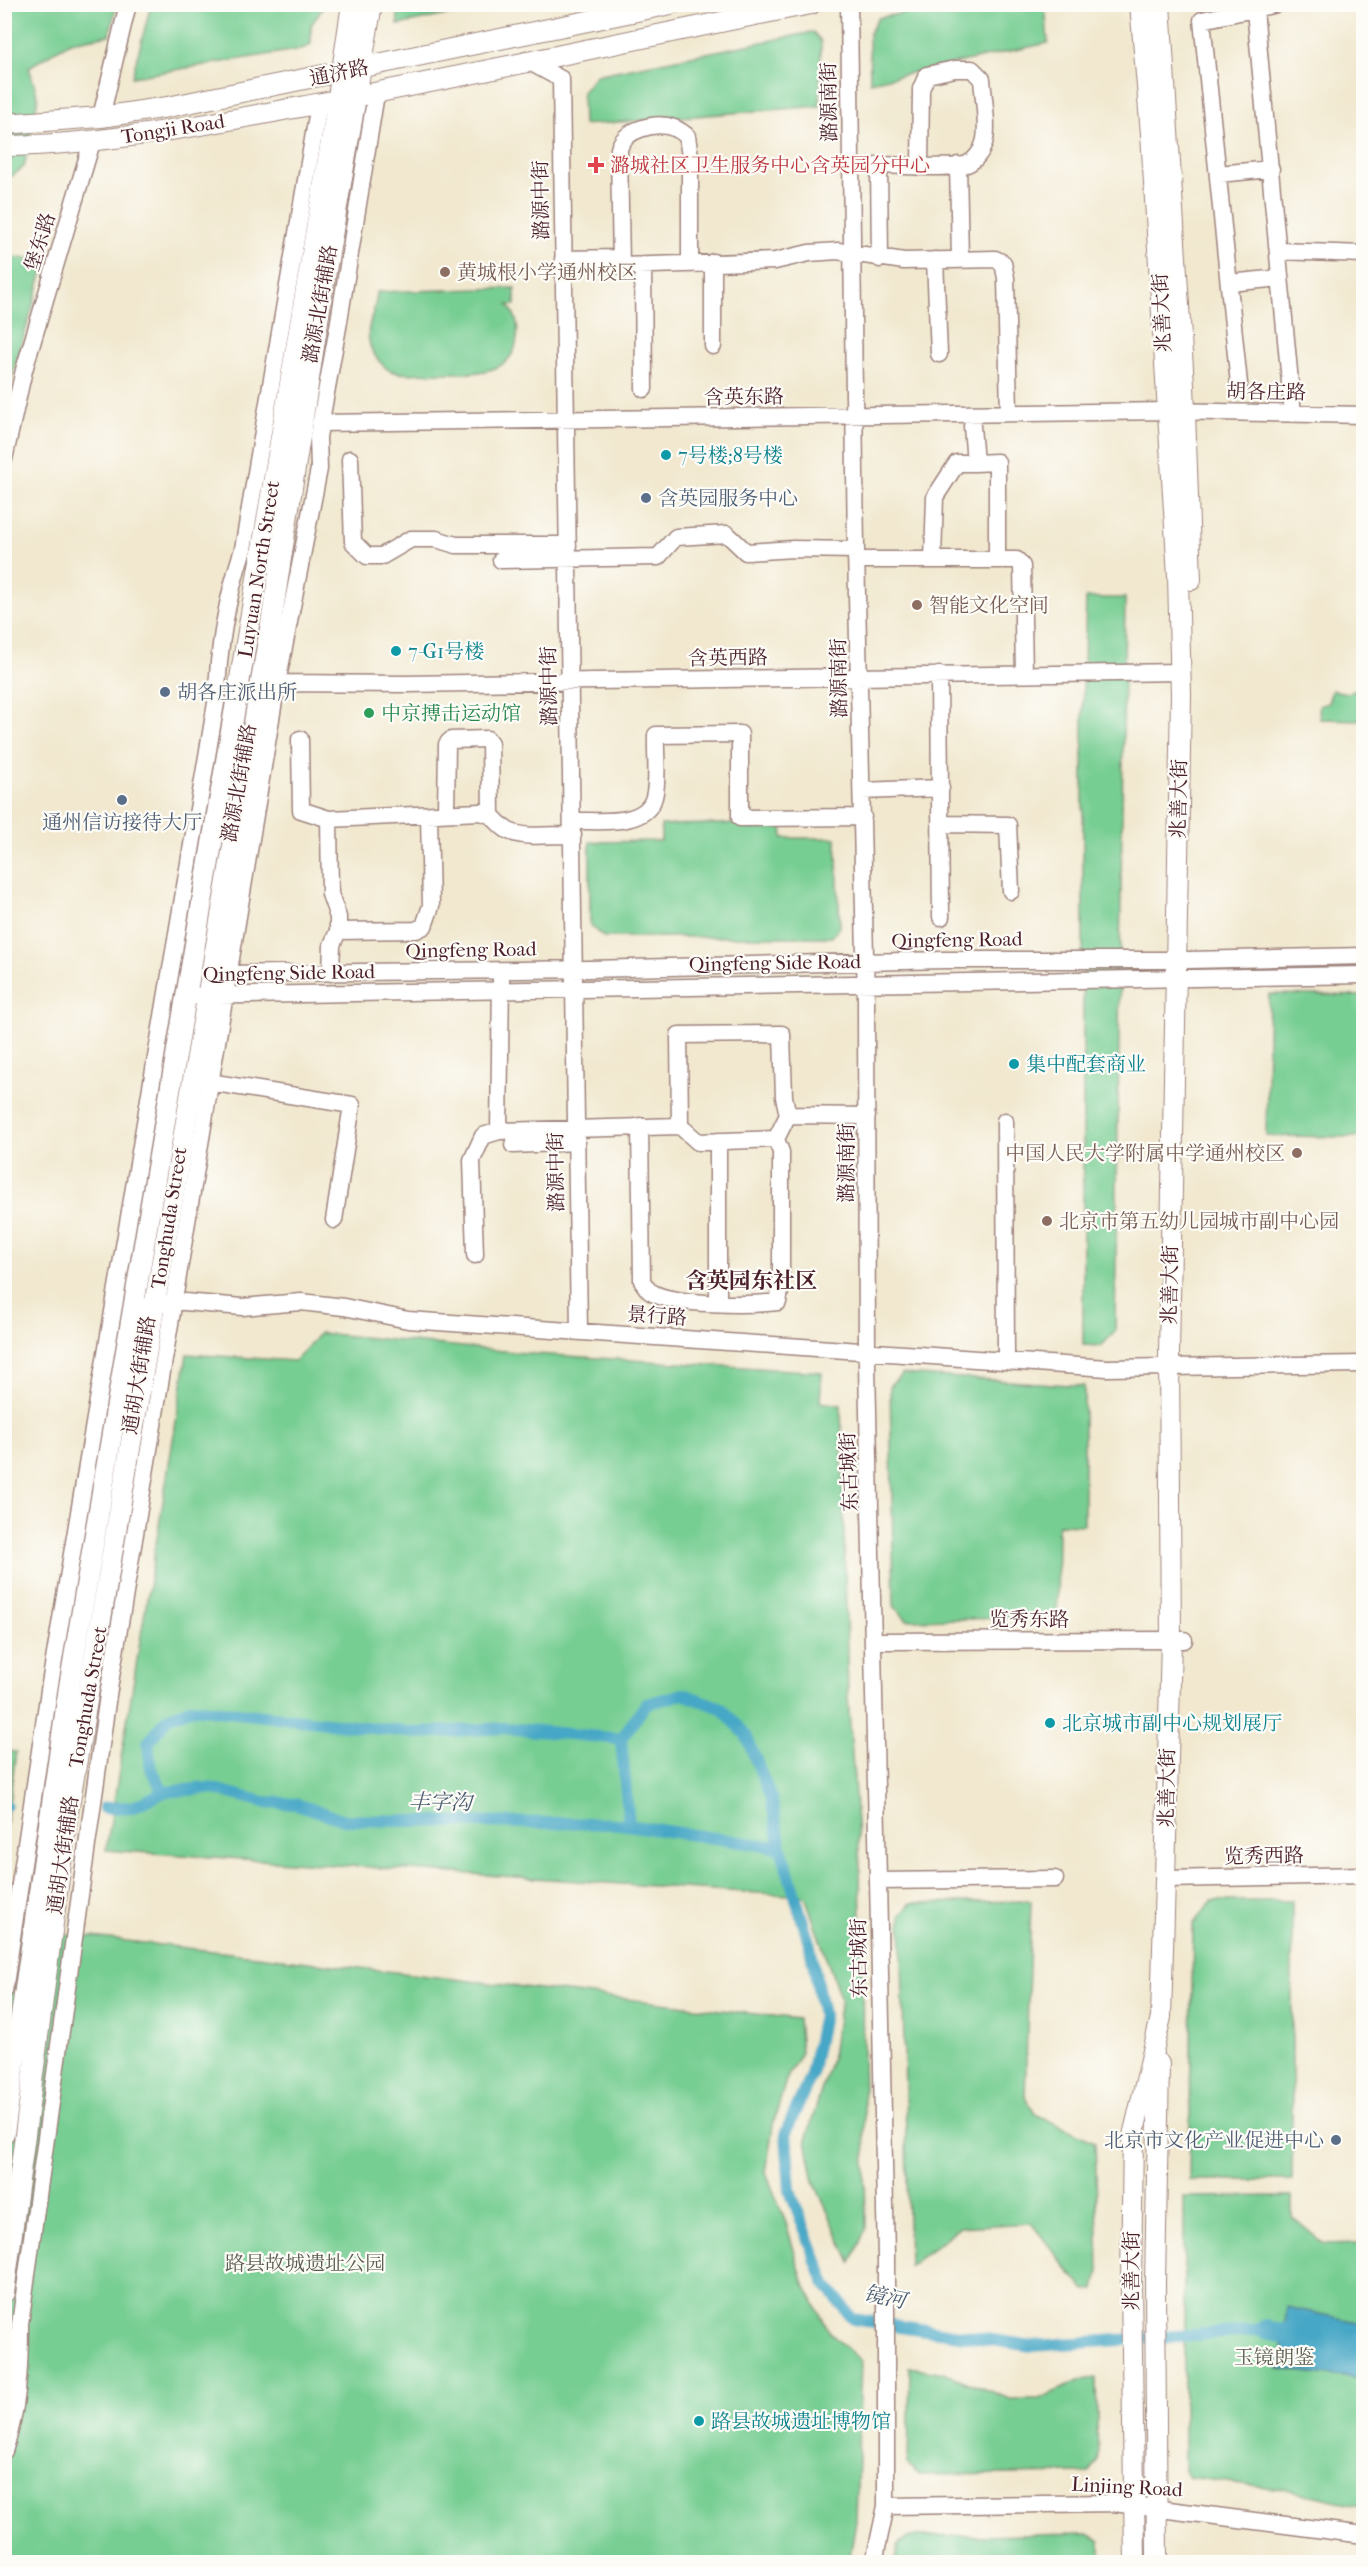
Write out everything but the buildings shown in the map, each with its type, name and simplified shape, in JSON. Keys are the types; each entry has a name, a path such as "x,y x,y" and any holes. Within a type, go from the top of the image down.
{"main road":[{"name":"Luyuan North Street","path":"169,1101 216,995 210,974 352,4"},
{"path":"337,100 362,68 372,4"},
{"name":"通济路","path":"6,124 101,117 168,107 671,4"},
{"name":"通济路","path":"337,100 376,94 526,60 811,4"},
{"name":"兆善大街","path":"1140,4 1192,572 1175,1365 1177,1640 1172,1879 1172,2031 1159,2066 1155,2283 1157,2562"},
{"name":"兆善大街","path":"1160,4 1176,411 1183,969"},
{"name":"Luyuan North Street","path":"169,1101 187,996 210,974 271,622 318,324 337,100"},
{"name":"Tongji Road","path":"5,146 92,142 337,100"},
{"name":"Tonghuda Street","path":"4,2293 67,1818 163,1304 169,1101"},
{"name":"Tonghuda Street","path":"4,2133 57,1763 169,1101"},
{"name":"兆善大街","path":"1135,2562 1131,2383 1133,2136 1161,2017 1172,1879"}],"street":[{"path":"101,117 128,4"},
{"name":"潞源南街","path":"849,4 856,555 866,983 868,1351"},
{"path":"1239,384 1202,20 1277,4"},
{"path":"1255,10 1293,414"},
{"name":"潞源中街","path":"526,60 561,79 579,1331"},
{"path":"880,259 879,165 920,166 966,165 978,156 985,142 982,78 972,69 955,69 927,75 921,89 920,166"},
{"name":"潞源北街辅路","path":"210,974 277,683 319,469 320,423 376,94"},
{"name":"潞源北街辅路","path":"169,1101 217,697 218,658 232,583 243,549 337,100"},
{"path":"690,263 690,156 687,136 673,127 652,126 629,133 621,141 621,266 775,261 809,253 852,252 880,259 995,259 1003,263 1006,278 1009,414"},
{"name":"堡东路","path":"4,459 24,370 92,142"},
{"path":"958,165 960,260"},
{"path":"1218,174 1271,169"},
{"path":"1278,251 1364,254"},
{"path":"563,259 621,258"},
{"path":"935,260 939,354"},
{"path":"713,262 713,346"},
{"path":"643,265 644,389"},
{"path":"1229,283 1280,278"},
{"path":"318,324 338,327"},
{"name":"含英东路","path":"320,423 1176,411"},
{"name":"胡各庄路","path":"1176,411 1364,415"},
{"path":"972,426 975,463"},
{"path":"350,459 352,542 367,556 382,556 411,538 436,539 456,545 658,557 676,537 727,534 746,552 793,549 933,559 1017,560 1022,566 1024,674"},
{"path":"933,559 935,497 957,463 997,462 997,559"},
{"path":"501,560 568,553"},
{"name":"含英西路","path":"277,683 570,682 1180,672"},
{"path":"939,675 941,917"},
{"path":"446,812 447,744 451,740 487,739 490,743 491,813 509,832 525,835 636,816 654,798 656,735 740,734 740,818 863,817"},
{"path":"300,739 301,810 329,819 429,816 446,812 491,813"},
{"path":"862,791 941,788"},
{"path":"338,931 416,930 424,926 430,906 429,816"},
{"path":"329,819 330,894 338,916 338,931 332,945 331,973"},
{"path":"941,824 1008,825 1011,891"},
{"name":"Qingfeng Road","path":"210,974 865,962 1183,969 1364,956"},
{"name":"Qingfeng Side Road","path":"187,996 866,983 1183,969 1364,975"},
{"path":"500,1131 501,970"},
{"path":"216,995 209,1082 352,1105 334,1220"},
{"path":"680,1126 679,1035 782,1034 784,1097 788,1115 776,1139"},
{"name":"通胡大街辅路","path":"4,2451 12,2428 20,2371 20,2324 87,1829 163,1304 196,1160 209,1082"},
{"name":"通胡大街辅路","path":"4,1991 46,1707 169,1101"},
{"path":"788,1115 867,1116"},
{"path":"1005,1121 1006,1360"},
{"path":"640,1126 642,1281 649,1291 660,1297 718,1303 753,1305 778,1302 782,1287 782,1152 776,1139"},
{"path":"513,1145 640,1126 680,1126 698,1142 776,1139"},
{"path":"475,1255 472,1160 483,1136 500,1131 577,1136"},
{"path":"718,1141 718,1303"},
{"name":"景行路","path":"133,1311 163,1304 242,1307 301,1302 344,1307 408,1320 1107,1368 1175,1365 1364,1364"},
{"name":"东古城街","path":"868,1351 886,2256 886,2506 874,2562"},
{"name":"览秀东路","path":"874,1641 1177,1640"},
{"name":"览秀西路","path":"1172,1879 1364,1875"},
{"path":"879,1881 1055,1879"},
{"name":"Linjing Road","path":"886,2506 1135,2505 1364,2535"}],"green space":[{"path":"151,4 325,5 311,25 311,44 302,49 132,77"},
{"path":"397,4 494,4 494,5 398,25"},
{"path":"1045,4 1048,43 870,82 869,34 878,18 945,5"},
{"path":"8,5 117,5 109,35 70,42 29,67 38,98 24,167 5,181 4,18"},
{"path":"813,32 821,41 820,106 583,125 582,92 596,75"},
{"path":"4,256 46,261 5,401"},
{"path":"515,288 515,305 508,305 518,328 514,352 507,361 497,367 473,373 399,373 386,368 371,348 369,331 377,292"},
{"path":"1086,598 1125,598 1115,1332 1101,1346 1083,1345 1083,694"},
{"path":"1363,689 1363,720 1320,719 1319,706 1328,703 1332,690 1348,693"},
{"path":"782,823 783,838 836,838 840,927 832,937 604,937 590,925 590,842 661,841 661,825"},
{"path":"1269,994 1363,996 1363,1137 1266,1136"},
{"path":"320,1333 535,1354 822,1372 820,1402 841,1405 848,1697 860,1865 866,2228 851,2263 814,2182 806,2140 832,2055 841,2000 805,1896 106,1850 187,1354 295,1361"},
{"path":"902,1374 1084,1386 1084,1525 1058,1524 1057,1617 907,1620 894,1606 890,1385"},
{"path":"4,1751 16,1752 5,1829"},
{"path":"1031,1901 1025,2097 1035,2114 1095,2142 1099,2270 1095,2290 1085,2291 1031,2223 960,2227 909,2266 901,1915 911,1903"},
{"path":"1212,1901 1292,1901 1292,2180 1189,2180 1193,1924"},
{"name":"路县故城遗址公园","path":"4,1931 92,1937 798,2019 801,2052 786,2080 773,2125 766,2173 786,2223 803,2281 830,2333 861,2361 856,2522 849,2562 5,2562"},
{"name":"玉镜朗鉴","path":"1292,2196 1292,2217 1324,2244 1363,2243 1363,2506 1282,2489 1188,2477 1184,2471 1184,2197"},
{"path":"910,2367 943,2373 1010,2399 1039,2399 1081,2380 1096,2378 1098,2461 1089,2473 919,2475 908,2464"},
{"path":"1089,2534 1100,2541 1101,2562 895,2562 899,2544 910,2537"}],"water":[{"path":"1287,2307 1363,2323 1363,2379 1279,2369"}],"waterway":[{"name":"镜河","path":"621,1739 646,1704 683,1694 721,1708 746,1735 771,1798 781,1848 810,1946 823,2015 811,2075 786,2132 790,2191 826,2285 853,2319 1032,2346 1266,2330"},
{"path":"164,1792 151,1769 148,1743 167,1718 192,1708 418,1733 505,1728 621,1739 629,1825"},
{"name":"丰字沟","path":"104,1808 133,1807 164,1792 210,1788 264,1802 296,1804 344,1820 620,1824 781,1848"},
{"name":"镜河","path":"1266,2330 1364,2348"}],"place":[{"name":"潞城社区卫生服务中心含英园分中心","path":"596,165"},
{"name":"黄城根小学通州校区","path":"445,272"},
{"name":"7号楼;8号楼","path":"666,455"},
{"name":"含英园服务中心","path":"646,498"},
{"name":"智能文化空间","path":"917,605"},
{"name":"7-G1号楼","path":"396,651"},
{"name":"胡各庄派出所","path":"165,692"},
{"name":"中京搏击运动馆","path":"369,713"},
{"name":"通州信访接待大厅","path":"122,800"},
{"name":"集中配套商业","path":"1014,1064"},
{"name":"中国人民大学附属中学通州校区","path":"1297,1153"},
{"name":"北京市第五幼儿园城市副中心园","path":"1047,1221"},
{"name":"北京城市副中心规划展厅","path":"1050,1723"},
{"name":"北京市文化产业促进中心","path":"1336,2140"},
{"name":"路县故城遗址博物馆","path":"699,2421"}],"district":[{"name":"含英园东社区","path":"751,1281"}]}
